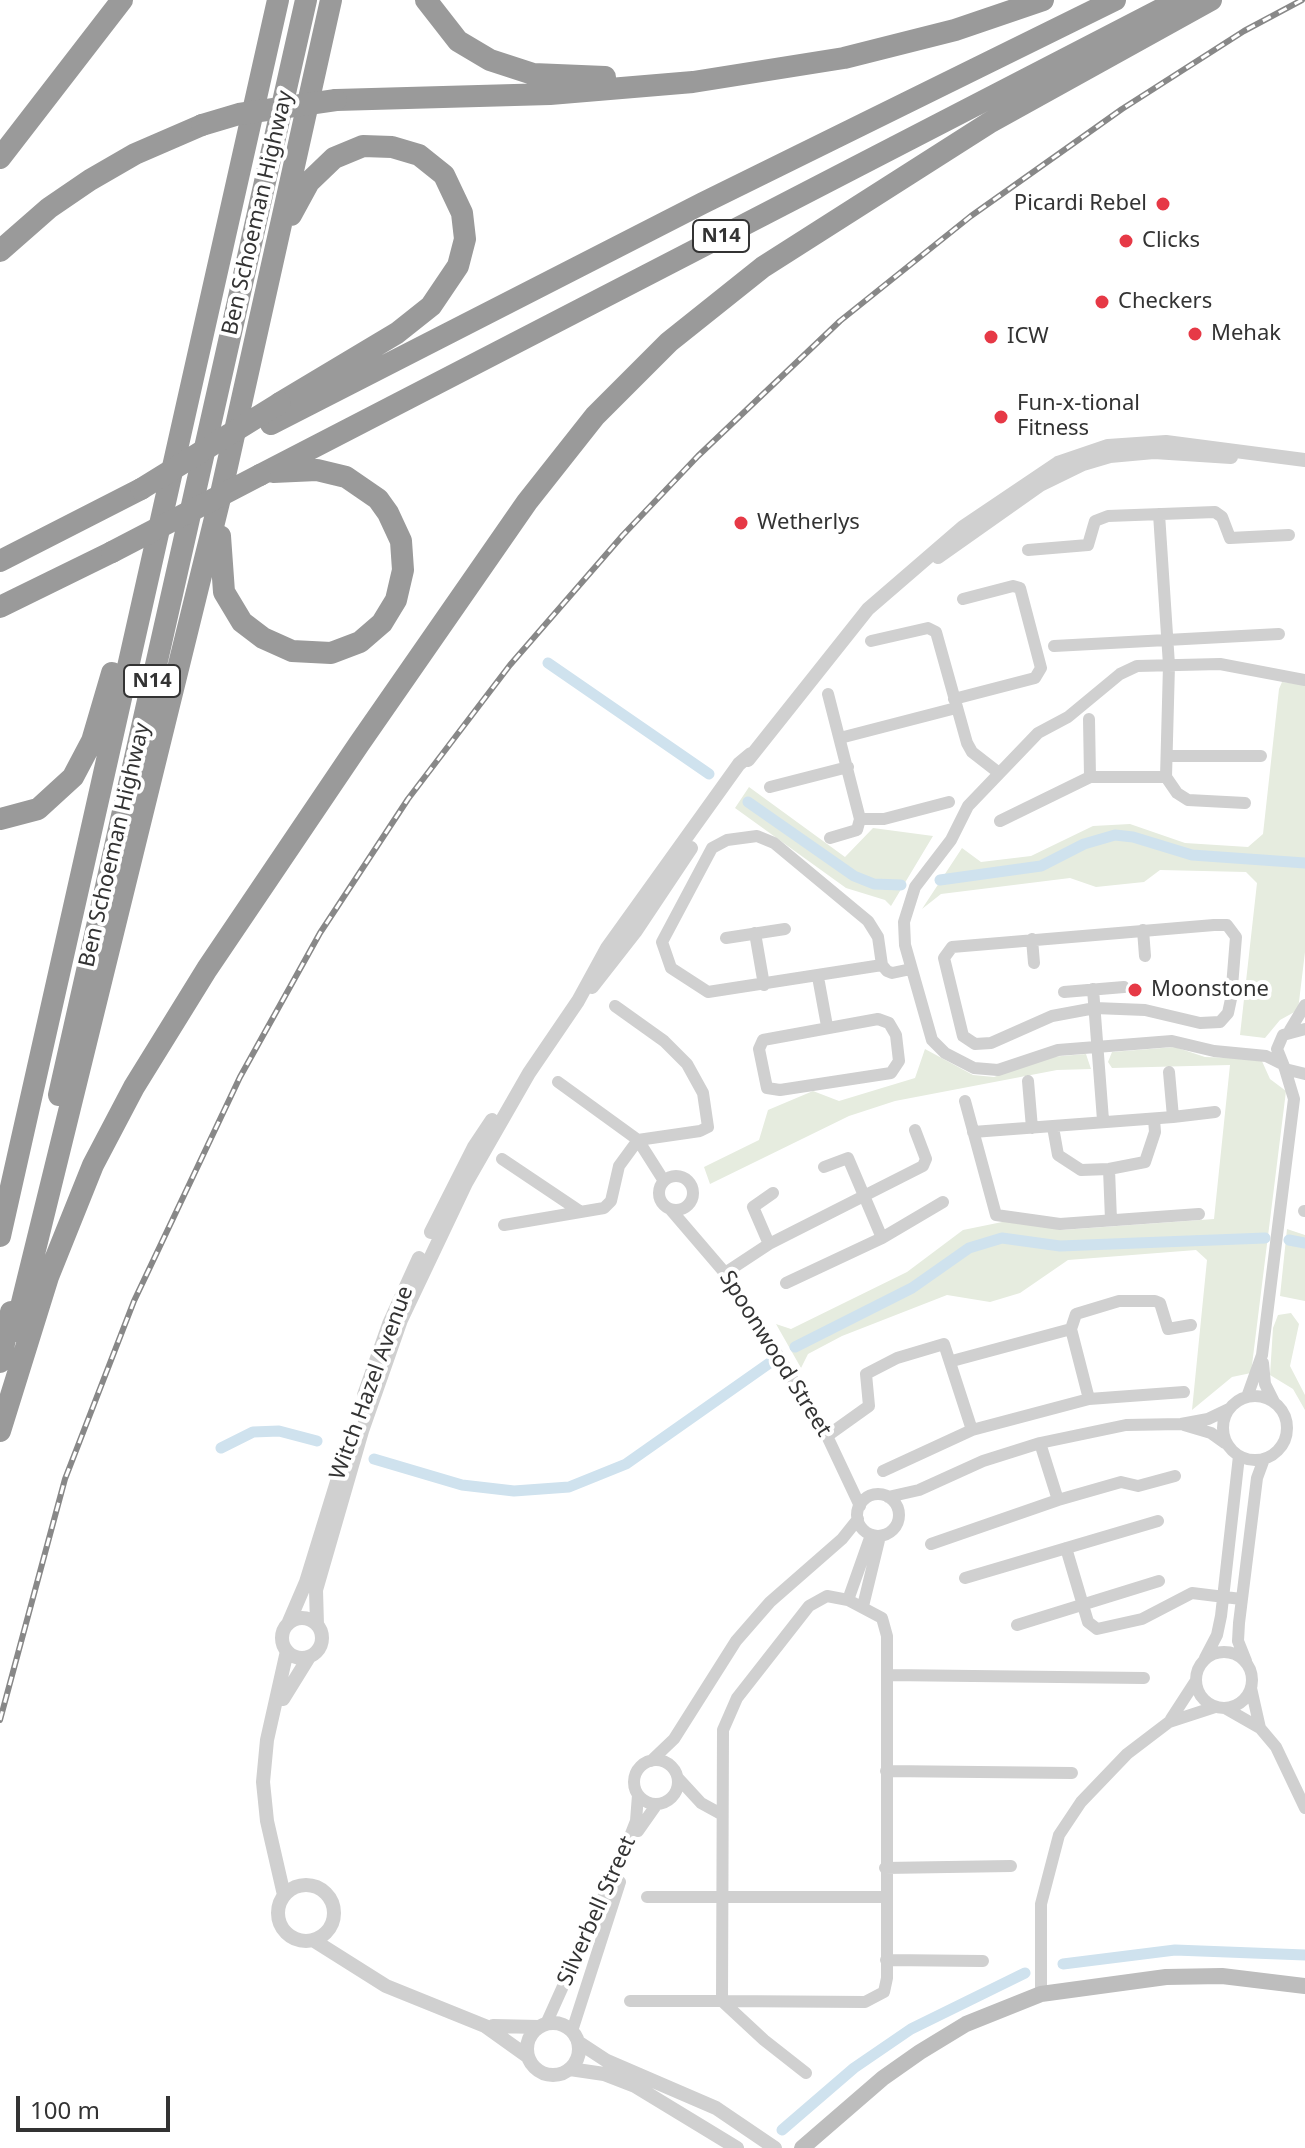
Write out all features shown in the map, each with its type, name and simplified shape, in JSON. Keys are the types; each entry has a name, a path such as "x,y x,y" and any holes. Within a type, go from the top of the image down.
{"highway":[{"path":"0,158 122,0"},
{"name":"Ben Schoeman Highway","path":"0,1236 278,0"},
{"name":"Ben Schoeman Highway","path":"0,1362 306,0"},
{"path":"0,1378 48,1203 220,498 331,0"},
{"path":"426,0 458,41 490,60 533,74 585,78 735,64 982,21"},
{"path":"0,251 49,208 135,154 202,125 239,114 336,100 550,94 693,82 844,58 982,21 1043,0"},
{"name":"N14","path":"0,561 703,203 1115,0"},
{"name":"N14","path":"0,607 1179,0"},
{"path":"0,1431 48,1277 93,1165 134,1087 207,969 359,744 527,502 595,416 669,342 763,267 989,123 1211,0"},
{"path":"141,489 397,333 441,294 458,266 465,239 462,213 451,185 433,165 407,150 363,146 334,158 316,173 298,199 266,299"},
{"path":"0,819 25,815 52,800 83,762 99,721 178,442"},
{"path":"220,498 221,576 224,592 242,622 271,643 304,654 331,653 360,642 382,623 401,584 403,556 396,526 378,499 346,477 317,470 262,474"},
{"path":"0,616 75,571"}],"main road":[{"path":"802,2148 920,2052 966,2024 1041,1994 1180,1977 1222,1976 1305,1986"}],"street":[{"name":"Witch Hazel Avenue","path":"317,1625 316,1590 362,1431 401,1320 466,1183 529,1073 578,1001 635,932 751,754 848,631 907,576 1040,485 1083,464 1144,452 1305,460"},
{"path":"1028,550 1088,545 1095,521 1099,518 1159,514 1218,512 1230,538 1289,535"},
{"path":"1159,514 1169,665 1166,777 1177,793 1188,800 1245,803"},
{"path":"840,738 1035,678 1041,668 1020,588 1013,586 963,599"},
{"path":"871,641 921,629 934,630 969,748 999,773"},
{"path":"1054,646 1279,634"},
{"path":"1301,677 1262,674 1220,664 1137,666 1120,674 1068,717 1038,733 968,806 951,840 911,895 903,932 932,1040 945,1053 974,1068 998,1070 1048,1052 1172,1041 1209,1050 1245,1052 1279,1042 1305,1005"},
{"path":"828,694 860,819 857,830 830,838"},
{"path":"1089,719 1090,777"},
{"path":"1168,756 1261,756"},
{"path":"770,787 848,767"},
{"path":"1000,821 1090,777 1166,777"},
{"path":"860,819 884,819 949,802"},
{"path":"882,965 715,992 702,990 671,968 663,951 667,928 712,848 727,840 757,836 774,843 868,921 878,937 882,965 892,973 911,969"},
{"path":"1214,925 1231,928 1236,937 1231,999 1224,1018 1214,1024 1145,1010 1095,1008 1052,1016 991,1043 965,1040 949,983 945,952 959,946 1032,939 1214,925"},
{"path":"726,938 785,929"},
{"path":"1143,930 1145,956"},
{"path":"755,933 764,985"},
{"path":"1032,939 1034,963"},
{"path":"818,977 827,1026"},
{"path":"1064,992 1124,987"},
{"path":"1093,989 1103,1120"},
{"path":"504,1225 608,1205 619,1166 638,1140 705,1130 709,1116 699,1084 682,1058 615,1006"},
{"path":"886,1020 896,1035 897,1067 884,1075 780,1090 767,1088 759,1049 763,1040 827,1026 886,1020"},
{"path":"1290,1030 1305,1029"},
{"path":"1279,1042 1282,1066 1294,1099"},
{"path":"1245,1052 1305,1074"},
{"path":"1169,1072 1173,1117"},
{"name":"Witch Hazel Avenue","path":"288,1624 306,1582 372,1371 403,1292 474,1147 517,1084 529,1073"},
{"path":"701,1803 671,1799 657,1804 638,1795 636,1774 674,1739 736,1641 770,1602 842,1539 859,1513 882,1496 919,1490 983,1461 1040,1443 1126,1425 1181,1424 1208,1419 1247,1397 1262,1355 1294,1099 1305,1080"},
{"path":"1028,1081 1032,1128"},
{"path":"558,1082 638,1140 664,1181"},
{"path":"965,1101 996,1215 1060,1224 1199,1214"},
{"path":"973,1132 1215,1112"},
{"path":"1053,1127 1057,1155 1081,1170 1109,1169 1145,1162 1155,1132 1154,1119"},
{"path":"725,1273 769,1244 925,1164 915,1130"},
{"path":"824,1167 848,1158 882,1238"},
{"path":"502,1159 581,1212"},
{"path":"1109,1169 1111,1220"},
{"path":"674,1176 687,1179 694,1190 692,1201 681,1211 671,1210 660,1200 659,1191 664,1181 674,1176"},
{"path":"769,1244 753,1207 773,1193"},
{"name":"Spoonwood Street","path":"692,1201 696,1234"},
{"path":"786,1283 882,1238 943,1202"},
{"name":"Spoonwood Street","path":"671,1210 696,1234 725,1273 827,1436 849,1477 859,1513"},
{"path":"1089,1399 1071,1329 1079,1312 1119,1301 1157,1301 1168,1329 1191,1325"},
{"path":"952,1361 1071,1329"},
{"path":"827,1436 869,1406 866,1374 895,1359 944,1344 972,1430"},
{"path":"1260,1728 1251,1688 1251,1670 1238,1641 1241,1599 1257,1478 1264,1459 1280,1447 1285,1438 1285,1418 1265,1384 1262,1355"},
{"path":"883,1471 972,1430 1089,1399 1184,1392"},
{"path":"1247,1397 1274,1402"},
{"path":"1228,1445 1222,1427 1229,1409"},
{"path":"1181,1424 1211,1433 1239,1456 1264,1459"},
{"path":"1040,1443 1058,1500"},
{"path":"1041,1994 1041,1904 1059,1835 1103,1777 1169,1722 1195,1682 1217,1635 1239,1456"},
{"path":"931,1544 1058,1500 1121,1482 1138,1486 1175,1476"},
{"name":"Spoonwood Street","path":"849,1477 882,1496"},
{"path":"842,1539 894,1530 899,1513 919,1490"},
{"path":"882,1496 896,1504 899,1513"},
{"path":"859,1513 872,1535 863,1606"},
{"path":"965,1578 1158,1521"},
{"path":"848,1600 872,1535"},
{"path":"1066,1548 1088,1622 1097,1629 1149,1617 1192,1593 1241,1599"},
{"path":"1017,1625 1159,1581"},
{"path":"630,2001 722,2001 872,2001 886,1986 888,1675 885,1625 882,1618 863,1606 827,1596 809,1606 737,1698 723,1730 722,2001 806,2073"},
{"path":"274,1717 309,1657 322,1643 317,1625 306,1619 288,1624 282,1638 287,1651 267,1740 263,1782 267,1821 284,1895 278,1915 284,1931 298,1940 313,1940 341,1955 386,1986 485,2026 527,2056"},
{"path":"287,1651 297,1657 309,1657"},
{"path":"1205,1658 1226,1651 1246,1661"},
{"path":"888,1675 1144,1678"},
{"path":"1195,1682 1201,1697 1260,1728 1276,1747 1305,1808"},
{"path":"1169,1722 1241,1702 1251,1688"},
{"path":"671,1799 675,1772 674,1739"},
{"path":"651,1761 675,1772 701,1803 721,1814"},
{"path":"886,1771 1072,1773"},
{"name":"Silverbell Street","path":"542,2026 618,1867 636,1821 638,1795"},
{"name":"Silverbell Street","path":"575,2036 639,1829 657,1804"},
{"path":"278,1864 300,1886"},
{"path":"885,1868 1011,1866"},
{"path":"284,1895 300,1886 312,1886 326,1893 334,1909 330,1926 341,1955"},
{"path":"647,1897 886,1897"},
{"path":"313,1940 330,1926"},
{"path":"886,1960 983,1961"},
{"path":"485,2026 557,2023 607,2061 716,2108 775,2148"},
{"path":"542,2026 528,2040 527,2056 531,2065 544,2074 560,2075 570,2069 578,2057 575,2036"},
{"path":"570,2069 604,2074 635,2086 737,2148"}],"shaded area":[{"path":"1282,682 1305,685 1305,952 1298,1010 1280,1020 1265,1038 1240,1035 1257,883 1246,872 1160,870 1144,882 1096,887 1070,878 941,894 922,909 962,848 981,862 1031,856 1093,826 1130,824 1185,843 1248,847 1263,834"},
{"path":"749,787 845,857 873,828 933,836 891,906 885,900 846,888 735,808"},
{"path":"1175,1047 1205,1057 1261,1059 1270,1079 1286,1091 1251,1373 1232,1377 1192,1410 1207,1260 1196,1250 1068,1260 1020,1293 990,1302 947,1295 842,1336 808,1354 801,1368 776,1324 791,1329 907,1272 963,1230 1012,1220 1062,1230 1214,1219 1230,1065 1112,1068 1108,1062 1112,1052"},
{"path":"925,1049 973,1075 994,1077 1050,1057 1086,1054 1091,1069 1057,1070 895,1101 849,1116 710,1184 704,1167 759,1140 768,1110 813,1091 839,1101 915,1078"},
{"path":"1287,1229 1305,1235 1305,1301 1280,1296"},
{"path":"1291,1313 1299,1324 1290,1366 1305,1395 1305,1410 1293,1389 1270,1375 1273,1328 1278,1315"}],"waterway":[{"path":"548,663 709,774"},
{"path":"748,802 854,876 874,884 901,885"},
{"path":"940,880 1041,866 1084,844 1115,835 1133,837 1192,855 1305,863"},
{"path":"795,1347 912,1288 969,1248 1002,1238 1060,1246 1265,1238"},
{"path":"1289,1240 1305,1243"},
{"path":"374,1459 462,1485 514,1491 569,1487 626,1464 771,1362"},
{"path":"221,1448 253,1432 279,1431 317,1441"},
{"path":"1063,1964 1175,1950 1305,1955"},
{"path":"782,2130 854,2068 911,2029 1025,1973"}],"railway":[{"path":"0,1720 65,1479 134,1301 240,1077 320,933 408,799 510,665 623,535 698,456 840,321 971,216 1122,109 1244,31 1302,0"}],"place":[{"name":"Picardi Rebel","path":"1163,204"},
{"name":"Clicks","path":"1126,241"},
{"name":"Checkers","path":"1102,302"},
{"name":"Mehak","path":"1195,334"},
{"name":"ICW","path":"991,337"},
{"name":"Fun-x-tional Fitness","path":"1001,417"},
{"name":"Wetherlys","path":"741,523"},
{"name":"Moonstone","path":"1135,990"}]}
